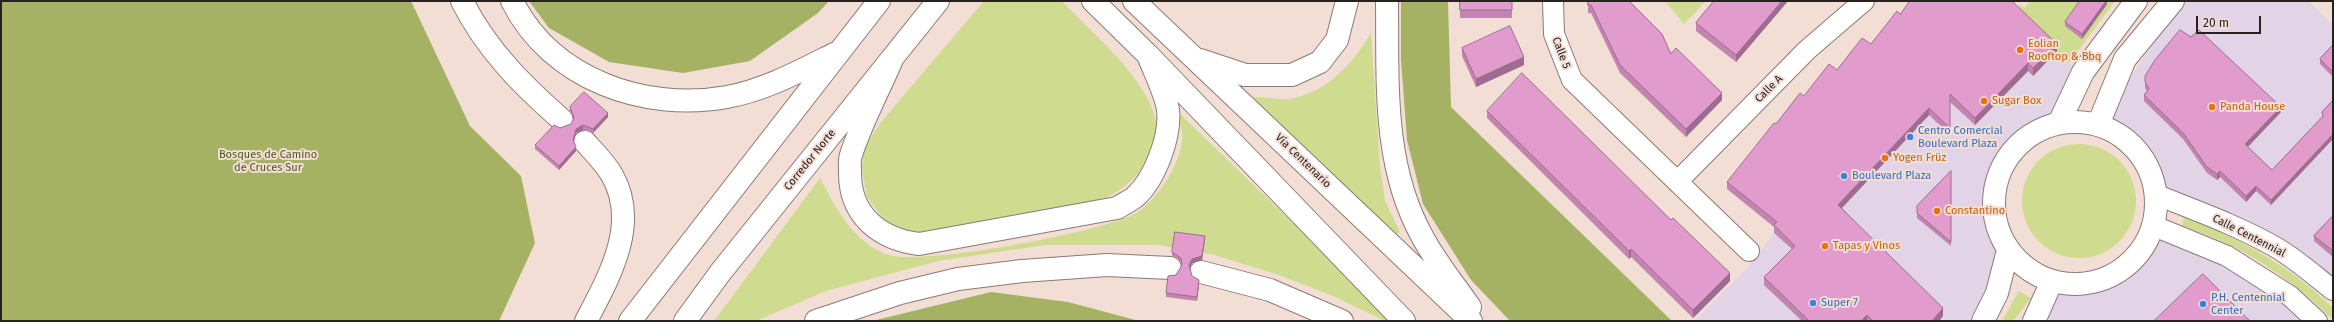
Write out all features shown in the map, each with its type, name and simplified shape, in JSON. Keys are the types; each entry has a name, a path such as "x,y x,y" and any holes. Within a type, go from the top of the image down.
{"main road":[{"path":"462,1 482,38 496,55 522,85 562,120"},
{"path":"512,1 528,28 543,46 563,62 610,87 640,96 670,100 699,100 727,96 785,78 839,52"},
{"path":"630,321 879,1"},
{"name":"Corredor Norte","path":"685,321 720,273 938,1"},
{"path":"1093,1 1148,55 1404,321"},
{"name":"Vía Centenario","path":"1134,1 1471,321"},
{"path":"1194,58 1245,75 1292,75 1320,62 1337,40 1347,1"},
{"path":"1387,1 1391,141 1401,186 1421,236 1479,321"},
{"path":"2059,123 2083,72 2136,1"},
{"path":"2098,125 2125,60 2173,1"},
{"path":"893,56 850,156 850,186 858,208 868,222 881,233 900,242 919,244 1117,208 1135,197 1147,182 1158,163 1167,133 1168,110 1148,55"},
{"path":"2079,122 2098,125 2118,134 2137,150 2150,172 2157,195 2154,226 2142,249 2127,266 2104,279 2079,284 2052,281 2028,269 2008,250 1997,226 1994,200 2000,171 2011,152 2032,134 2059,123 2079,122"},
{"path":"585,142 612,176 620,197 624,221 616,260 586,321"},
{"path":"1983,321 1997,293 2008,250"},
{"path":"816,321 900,293 958,279 1022,271 1107,265 1170,268"},
{"path":"1201,272 1270,290 1342,321"},
{"path":"2034,321 2052,281"}],"street":[{"name":"Calle 5","path":"1553,1 1554,34 1572,80 1677,182"},
{"name":"Calle A","path":"1677,182 1807,50 1864,1"},
{"path":"1677,182 1749,251"},
{"name":"Calle Centennial","path":"2157,195 2206,214 2277,248 2302,264 2333,290"},
{"path":"2154,226 2227,256 2290,296 2316,321"}],"shaded area":[{"path":"2182,1 2308,1 2333,25 2333,290 2301,264 2157,195 2150,172 2137,150 2118,134 2098,125"},
{"path":"2014,10 2069,63 2083,72 2059,123 2032,134 2011,152 2000,171 1994,200 1997,226 2008,250 1983,321 1695,321 1750,265 1796,204"},
{"path":"2154,226 2227,256 2317,321 2034,321 2052,281 2079,284 2104,279 2127,266 2142,249"}],"green space":[{"name":"Bosques de Camino de Cruces Sur","path":"1,1 411,1 470,126 521,176 535,243 499,321 1,321"},
{"path":"529,1 829,1 818,13 750,61 683,73 609,62 549,28"},
{"path":"984,1 1062,1 1118,58 1131,73 1142,90 1151,107 1157,124 1152,150 1142,169 1127,184 1099,202 937,232 909,232 885,221 867,197 862,170 864,148 881,122"},
{"path":"1401,1 1448,1 1451,107 1672,321 1510,321 1471,280 1423,204 1407,140 1401,60"},
{"path":"1665,1 1706,1 1684,24"},
{"path":"2030,1 2115,1 2069,63 2014,11 2020,4 2024,8"},
{"path":"1371,33 1380,167 1385,201 1400,232 1395,236 1252,97 1289,99 1303,96 1315,90 1338,75 1356,55"},
{"path":"1177,111 1394,321 1385,321 1333,296 1276,274 1211,254 1159,245 1045,245 938,261 826,291 756,321 714,321 820,178 847,224 866,243 889,255 908,257 937,256 1015,245 1055,237 1121,220 1138,212 1146,206 1169,176 1179,153 1182,142 1182,132"},
{"path":"2079,144 2090,145 2101,149 2111,154 2119,161 2126,169 2131,179 2135,190 2135,212 2131,223 2126,233 2119,241 2111,248 2101,253 2090,257 2079,258 2068,257 2057,253 2047,248 2039,241 2032,233 2027,223 2023,212 2022,201 2023,190 2027,179 2032,169 2039,161 2047,154 2057,149 2068,145"},
{"path":"2184,216 2225,234 2263,254 2281,266 2333,308 2333,316 2331,318 2298,288 2262,263 2223,242 2182,226"},
{"path":"2019,291 2031,298 2013,321 2002,321"},
{"path":"991,292 1068,302 1139,321 872,321"}],"building":[{"path":"1460,1 1512,1 1512,10 1460,10"},
{"path":"1588,1 1629,1 1662,34 1671,54 1676,48 1722,93 1686,129 1620,65 1591,5 1588,5"},
{"path":"1714,1 1782,1 1736,55 1696,23"},
{"path":"1910,1 2012,1 2057,44 2033,68 2028,63 1975,118 1950,94 1950,128 1929,108 1838,205 1943,308 1932,321 1873,321 1867,315 1861,321 1809,321 1764,277 1795,246 1774,225 1777,222 1727,182 1774,123 1776,124 1800,93 1804,96 1829,64 1837,70 1862,38 1871,44 1897,11 1900,14"},
{"path":"2080,1 2106,1 2082,34 2065,22"},
{"path":"1510,26 1524,57 1476,79 1462,48"},
{"name":"Panda House","path":"2180,30 2191,37 2199,30 2281,107 2245,144 2272,170 2323,116 2322,112 2333,100 2333,134 2271,200 2256,186 2246,196 2220,171 2217,174 2207,167 2183,133 2144,95 2149,89 2145,82 2145,76 2155,60"},
{"path":"2333,45 2333,72 2320,59"},
{"path":"1522,73 1671,220 1673,218 1730,273 1693,310 1631,249 1629,251 1487,111"},
{"path":"584,92 608,113 593,129 583,125 576,129 573,140 576,147 559,166 535,145 554,125 560,128 571,124 574,118 570,107"},
{"path":"1951,171 1951,242 1917,213 1917,206"},
{"path":"2333,216 2333,251 2314,236"},
{"path":"1175,232 1205,236 1202,256 1192,259 1189,265 1192,276 1199,280 1197,297 1166,293 1168,276 1176,275 1182,265 1181,258 1172,252"},
{"path":"2203,274 2250,321 2154,321"}],"place":[{"name":"Eolian Rooftop & Bbq","path":"2020,50"},
{"name":"Sugar Box","path":"1984,101"},
{"name":"Panda House","path":"2212,107"},
{"name":"Centro Comercial Boulevard Plaza","path":"1910,137"},
{"name":"Yogen Früz","path":"1885,158"},
{"name":"Boulevard Plaza","path":"1844,176"},
{"name":"Constantino","path":"1937,211"},
{"name":"Tapas y Vinos","path":"1825,246"},
{"name":"Super 7","path":"1813,303"},
{"name":"P.H. Centennial Center","path":"2203,304"}]}
